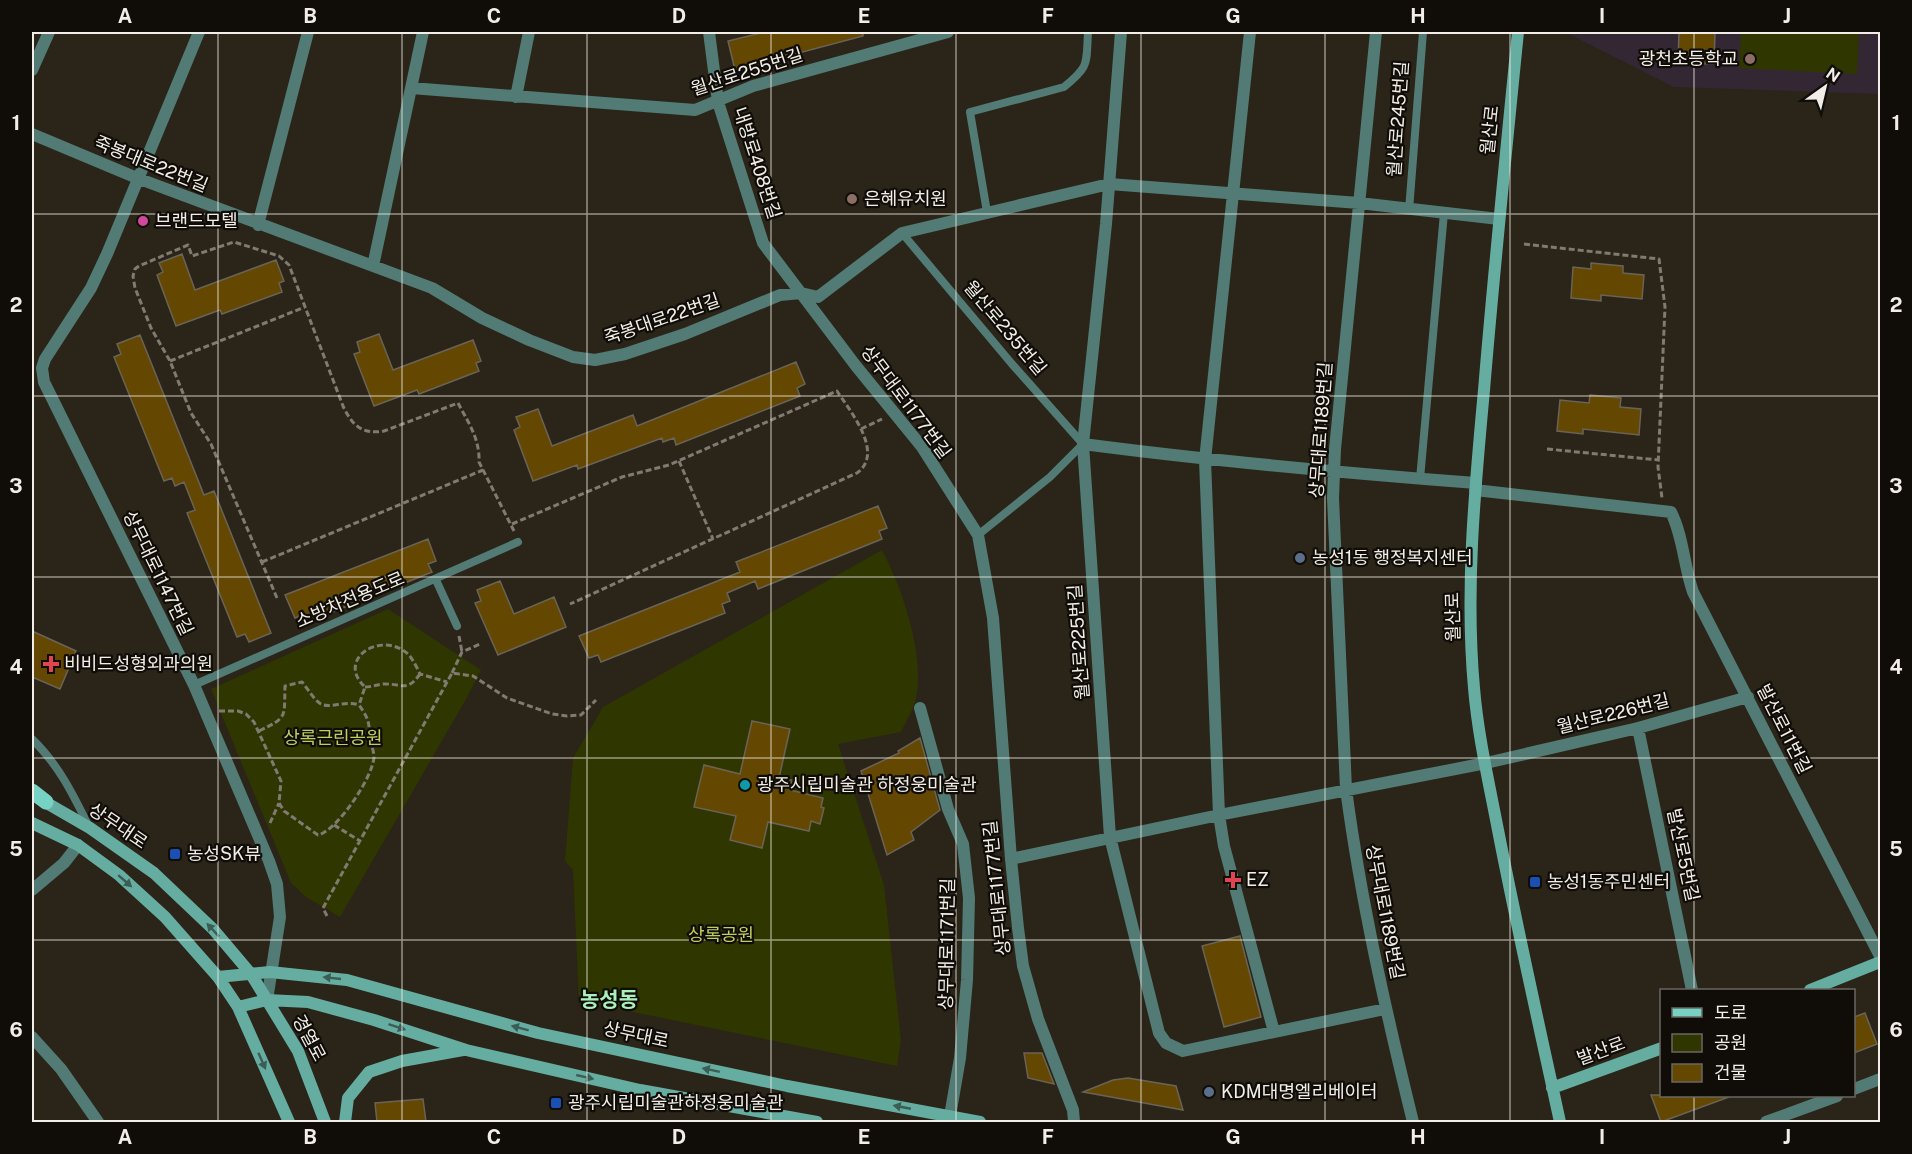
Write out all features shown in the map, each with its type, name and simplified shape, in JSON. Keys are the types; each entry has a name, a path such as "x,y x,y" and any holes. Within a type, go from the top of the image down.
{"main road":[{"path":"32,793 46,802"}],"street":[{"path":"32,70 49,32"},
{"path":"137,178 199,32"},
{"path":"258,225 308,32"},
{"path":"373,266 423,32"},
{"path":"516,97 529,32"},
{"name":"내방로408번길","path":"710,32 718,102 763,243 801,293"},
{"name":"월산로255번길","path":"411,88 695,110 753,86 919,35 948,32"},
{"path":"1121,32 1109,184 1083,444 1205,460 1420,479 1667,512"},
{"path":"1250,32 1205,460 1219,815 1224,846 1274,1032 1385,1009"},
{"name":"상무대로1189번길","path":"1376,32 1333,473 1346,789 1352,835 1385,1009 1413,1122"},
{"name":"월산로","path":"1518,32 1475,487 1471,639 1475,698 1486,763 1560,1122"},
{"name":"죽봉대로22번길","path":"32,134 258,225 432,288 482,318 573,357 595,360 626,354 685,334 780,295 801,293"},
{"name":"상무대로1147번길","path":"137,178 91,288 52,346 42,368 44,382 194,685 277,884 280,917 267,1000"},
{"path":"801,293 818,297 902,233 1109,184 1359,203 1499,219"},
{"name":"상무대로1177번길","path":"801,293 921,447 978,535 993,618 1018,928 1029,992 1073,1110 1074,1122"},
{"name":"월산로225번길","path":"1083,444 1110,837 1159,1033 1166,1043 1183,1050 1274,1032"},
{"name":"발산로11번길","path":"1667,512 1676,523 1693,592 1881,957"},
{"name":"월산로226번길","path":"1486,763 1638,728 1748,697"},
{"name":"상무대로1171번길","path":"920,708 948,809 963,844 969,898 967,980 960,1058 950,1116"},
{"name":"발산로5번길","path":"1638,728 1692,989"},
{"path":"1011,859 1346,789 1486,763"},
{"name":"상무대로","path":"46,802 90,828 154,873 213,929 251,974"},
{"path":"32,823 78,845 118,875 165,917 218,977 238,1007 289,1122"},
{"path":"32,830 78,845"},
{"path":"32,890 64,863 78,845"},
{"path":"1813,989 1881,962"},
{"name":"상무대로","path":"218,977 270,972 346,980 538,1033 787,1086 980,1122"},
{"name":"경열로","path":"251,974 298,1051 325,1122"},
{"path":"238,1007 267,1000 308,1002 374,1020 466,1050 640,1090 818,1122"},
{"path":"32,1037 61,1069 98,1122"},
{"name":"발산로","path":"1552,1088 1660,1049"},
{"path":"345,1122 348,1098 369,1072 402,1060 466,1050"},
{"path":"1855,1089 1881,1079"},
{"path":"1766,1122 1832,1097"}],"lane":[{"path":"987,212 970,112 1064,87 1086,65 1088,32"},
{"name":"월산로245번길","path":"1410,210 1423,32"},
{"path":"1420,479 1444,213"},
{"name":"월산로235번길","path":"902,233 1012,364 1083,444"},
{"path":"978,535 1050,477 1083,444"},
{"name":"소방차전용도로","path":"194,685 518,542"},
{"path":"436,580 457,626"},
{"path":"32,739 55,764 90,828"}],"path":[{"path":"277,598 211,444 191,412 170,361 151,328 135,288 133,276 135,269 188,245 192,256 234,242 279,256 289,265 342,406 354,425 375,432 384,431 458,403 476,437 479,462 512,524 518,542"},
{"path":"1524,244 1659,259 1665,306 1659,460 1660,489 1667,512"},
{"path":"170,361 305,307"},
{"path":"512,524 603,484 679,461 837,391 861,429 868,454 863,469 857,474 570,604"},
{"path":"861,429 894,414"},
{"path":"1547,448 1659,460"},
{"path":"679,461 713,539"},
{"path":"262,562 483,470"},
{"path":"365,687 356,676 357,660 362,652 380,644 408,654 420,674 447,682"},
{"path":"327,916 323,908 462,652 480,644"},
{"path":"452,673 473,676 507,698 552,714 581,715 596,700"},
{"path":"365,687 385,684 403,687 411,685 420,674"},
{"path":"206,712 238,711 246,714 254,722 258,731 281,781 279,803 284,811 318,835 324,834 343,816 362,787 374,756 370,738 370,723 359,705 351,702 330,706 322,705 302,682 285,686 284,716 280,721 258,731"},
{"path":"359,705 365,687"},
{"path":"334,825 360,841"}],"shaded area":[{"name":"광천초등학교","path":"1565,32 1880,32 1880,94 1674,87"}],"green space":[{"path":"1741,32 1859,32 1857,74 1739,68"},
{"name":"상록공원","path":"882,550 904,603 915,645 918,685 915,702 901,732 838,744 884,885 901,1040 897,1066 579,1001 573,870 565,861 573,758 603,707"},
{"name":"상록근린공원","path":"388,609 481,670 340,917 306,897 291,883 211,689"}],"building":[{"path":"765,32 863,32 863,36 735,70 728,41"},
{"path":"1679,32 1715,32 1714,64 1678,63"},
{"path":"182,254 195,290 276,260 284,281 279,283 282,292 222,314 220,310 176,326 157,275 163,272 159,263"},
{"path":"1591,263 1623,266 1623,273 1644,275 1642,299 1601,295 1601,301 1571,298 1573,267 1591,269"},
{"path":"379,334 393,370 473,340 481,361 476,363 479,371 419,394 417,390 374,406 354,354 360,352 357,342"},
{"path":"140,335 204,495 214,491 271,633 249,642 245,634 237,637 187,513 195,510 184,482 175,486 172,478 164,481 114,357 121,354 117,344"},
{"path":"796,362 805,384 797,388 800,396 676,445 674,438 663,442 662,438 578,469 577,465 533,481 514,430 520,427 516,417 538,409 552,446 633,415 637,426"},
{"path":"1590,395 1621,398 1620,407 1641,409 1639,435 1583,429 1583,434 1557,431 1560,400 1589,403"},
{"path":"878,506 887,528 879,531 882,539 758,589 755,581 727,593 730,601 722,604 725,613 601,662 598,655 589,658 579,636 740,572 736,562"},
{"path":"428,539 436,561 428,564 432,572 308,622 305,614 295,618 285,595"},
{"path":"500,581 514,614 554,597 566,627 498,655 475,603 481,601 477,590"},
{"name":"비비드성형외과의원","path":"32,631 76,651 60,689 32,677"},
{"name":"광주시립미술관 하정웅미술관","path":"752,721 790,729 779,778 792,780 790,790 823,798 821,807 824,808 820,824 811,821 809,831 768,822 762,848 730,840 736,816 694,807 704,765 740,774"},
{"path":"920,738 940,810 911,832 914,840 887,855 861,771 899,753 898,751"},
{"path":"1240,936 1261,1017 1224,1027 1202,946"},
{"path":"1865,1013 1877,1044 1855,1053 1855,1017"},
{"path":"1024,1053 1042,1053 1054,1084 1028,1078"},
{"path":"1128,1078 1176,1086 1183,1110 1083,1092 1113,1080"},
{"path":"1651,1095 1729,1097 1661,1122"},
{"path":"423,1099 426,1122 377,1122 375,1103"}],"place":[{"name":"광천초등학교","path":"1750,59"},
{"name":"은혜유치원","path":"852,199"},
{"name":"브랜드모텔","path":"143,221"},
{"name":"농성1동 행정복지센터","path":"1300,558"},
{"name":"비비드성형외과의원","path":"51,664"},
{"name":"광주시립미술관 하정웅미술관","path":"745,785"},
{"name":"농성SK뷰","path":"175,854"},
{"name":"EZ","path":"1233,880"},
{"name":"농성1동주민센터","path":"1535,882"},
{"name":"KDM대명엘리베이터","path":"1209,1092"},
{"name":"광주시립미술관하정웅미술관","path":"556,1103"}],"district":[{"name":"농성동","path":"609,1000"}]}
